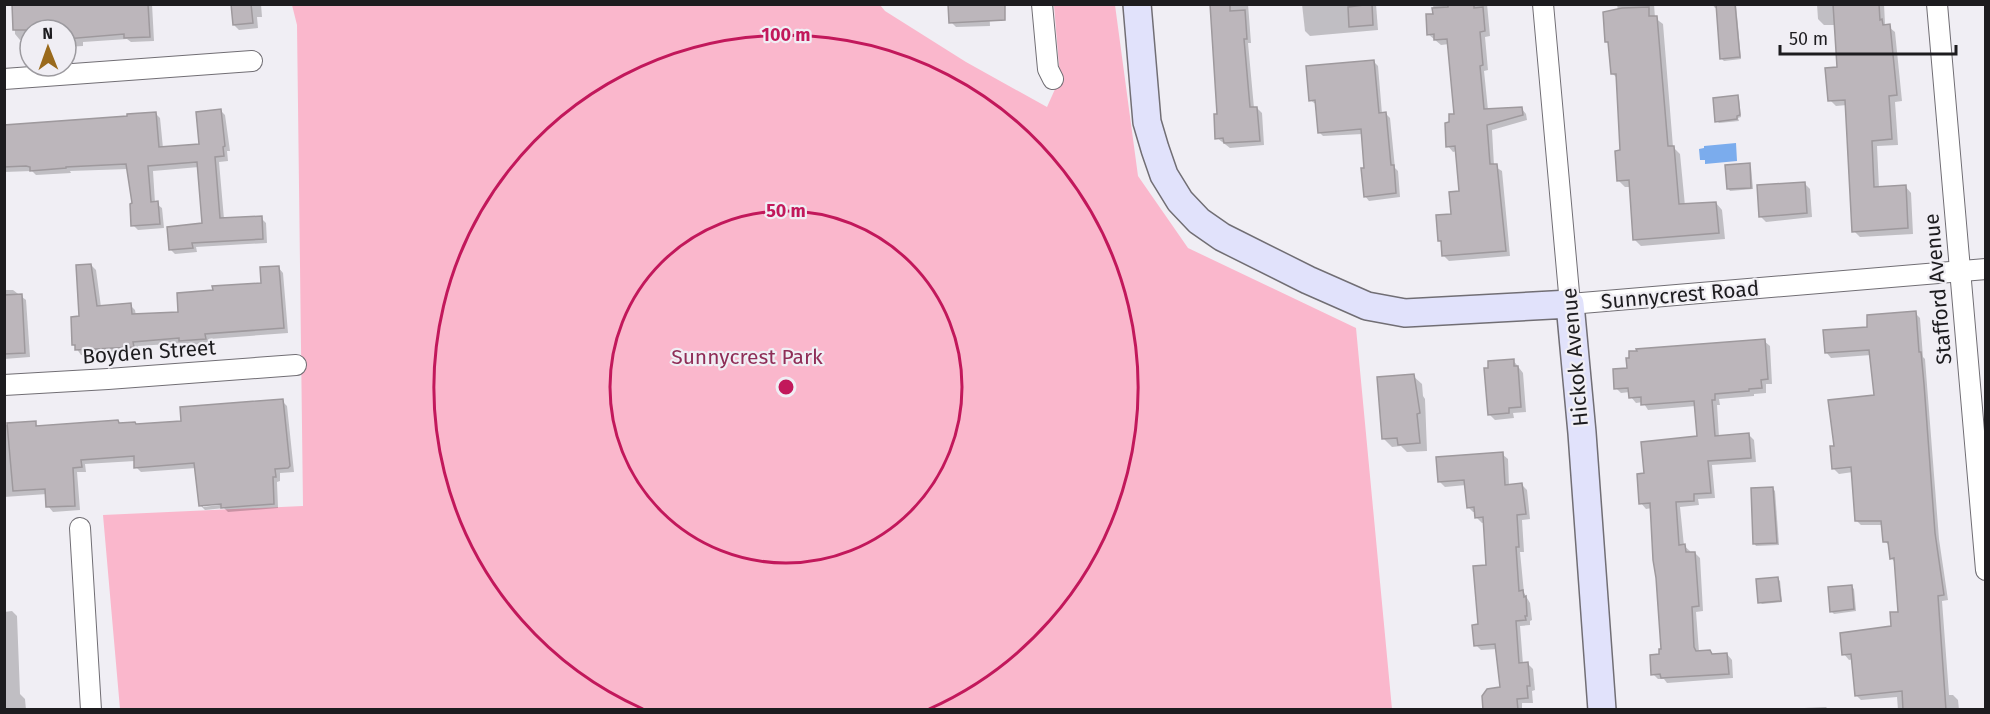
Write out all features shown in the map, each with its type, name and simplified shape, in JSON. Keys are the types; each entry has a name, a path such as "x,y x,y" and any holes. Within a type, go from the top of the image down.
{"street":[{"path":"1042,4 1048,69 1053,79"},
{"name":"Sunnycrest Road","path":"1137,4 1147,122 1164,175 1175,192 1198,221 1221,237 1366,306 1405,313 1570,304 1986,269"},
{"name":"Hickok Avenue","path":"1543,4 1582,433 1602,710"},
{"name":"Stafford Avenue","path":"1937,4 1986,570"},
{"path":"4,79 252,61"},
{"name":"Boyden Street","path":"4,385 296,364"},
{"path":"80,528 91,710"}],"green space":[{"name":"Sunnycrest Park","path":"292,5 880,5 885,11 966,62 1047,107 1060,78 1054,5 1115,5 1138,176 1188,248 1356,328 1392,709 120,709 103,515 303,506 297,25"}],"water":[{"path":"1736,143 1737,161 1705,164 1705,160 1700,160 1699,149 1704,146"}],"building":[{"path":"12,4 148,4 150,37 124,38 124,34 78,38 78,18 18,18 18,30 13,30"},
{"path":"231,4 251,4 253,23 233,25"},
{"path":"948,4 1005,4 1005,20 949,23"},
{"path":"1210,4 1230,4 1230,11 1245,10 1247,39 1244,39 1250,107 1257,107 1260,141 1224,143 1223,138 1215,139 1214,114 1217,114"},
{"path":"1372,4 1373,25 1349,27 1348,7"},
{"path":"1448,4 1474,4 1474,8 1483,7 1485,31 1480,32 1483,65 1480,66 1484,109 1522,107 1523,115 1487,125 1490,164 1497,164 1506,251 1442,256 1441,241 1438,241 1436,215 1451,214 1449,192 1459,191 1455,146 1446,147 1445,123 1449,122 1449,114 1454,114 1447,39 1434,40 1434,34 1427,35 1426,14 1433,14 1432,8 1448,7"},
{"path":"1716,4 1735,4 1740,57 1720,59"},
{"path":"1833,4 1879,4 1880,20 1882,19 1883,25 1890,24 1897,95 1889,96 1892,139 1872,141 1874,187 1906,185 1908,228 1852,232 1845,100 1828,101 1825,68 1837,67"},
{"path":"1649,7 1649,16 1657,16 1668,146 1674,146 1679,204 1716,202 1719,233 1633,240 1629,180 1617,181 1615,151 1620,150 1616,74 1611,74 1608,42 1605,42 1603,12 1622,8"},
{"path":"1374,60 1379,113 1386,112 1396,193 1364,197 1361,129 1318,133 1315,100 1309,101 1306,66"},
{"path":"1738,95 1740,115 1737,119 1715,122 1713,98"},
{"path":"221,109 224,156 215,157 220,218 262,216 263,239 192,243 193,248 169,250 167,227 202,223 197,162 148,166 151,202 158,201 160,224 131,226 130,204 132,203 126,164 30,171 30,167 26,166 4,167 4,125 156,112 159,147 199,144 196,112"},
{"path":"1750,163 1751,188 1727,189 1725,165"},
{"path":"1805,182 1807,213 1759,217 1757,185"},
{"path":"91,264 97,306 131,303 132,314 178,312 177,293 213,290 212,286 261,283 260,267 279,266 284,328 205,334 206,339 179,341 179,338 133,342 134,347 75,350 75,345 72,345 71,317 79,316 76,265"},
{"path":"22,294 25,353 4,354 4,295"},
{"path":"1916,311 1935,533 1944,595 1938,596 1946,710 1903,710 1902,691 1855,696 1851,654 1842,655 1840,633 1891,626 1890,612 1898,612 1894,558 1890,559 1888,542 1883,542 1881,521 1855,521 1851,467 1832,469 1830,446 1834,446 1828,400 1874,395 1869,350 1825,353 1823,330 1867,327 1867,315"},
{"path":"1765,339 1768,379 1761,380 1762,388 1715,394 1715,400 1712,400 1715,436 1749,433 1751,458 1708,461 1711,493 1694,494 1694,501 1676,502 1679,545 1685,544 1686,552 1695,552 1699,606 1692,607 1694,647 1696,651 1710,650 1712,654 1727,653 1729,674 1661,678 1660,674 1651,675 1650,655 1659,654 1659,649 1661,649 1650,503 1639,504 1637,474 1644,473 1641,442 1697,436 1694,401 1641,405 1641,397 1629,398 1628,388 1614,389 1613,369 1627,368 1626,358 1629,358 1629,351 1637,351 1636,349"},
{"path":"1514,359 1514,366 1518,366 1521,407 1509,408 1509,413 1488,415 1484,368 1488,368 1488,361"},
{"path":"1414,374 1420,413 1417,414 1420,443 1398,445 1397,438 1382,439 1377,377"},
{"path":"283,399 290,466 275,469 274,504 221,508 221,504 199,506 194,463 134,468 134,456 81,460 82,467 73,468 75,506 46,507 45,489 13,491 7,423 36,421 36,426 118,420 119,423 135,422 136,424 181,421 180,407"},
{"path":"1503,452 1505,485 1522,483 1526,514 1517,515 1519,547 1516,547 1519,591 1523,590 1524,597 1526,596 1527,616 1525,616 1526,620 1516,621 1519,663 1528,662 1530,686 1527,686 1528,698 1517,699 1518,710 1483,710 1482,696 1487,689 1500,687 1495,644 1474,646 1472,625 1478,624 1473,566 1486,565 1483,517 1475,518 1474,507 1467,508 1464,480 1438,482 1436,457"},
{"path":"1773,487 1777,543 1753,544 1751,488"},
{"path":"1778,577 1781,601 1758,603 1756,579"},
{"path":"1852,585 1854,609 1830,612 1828,587"}]}
